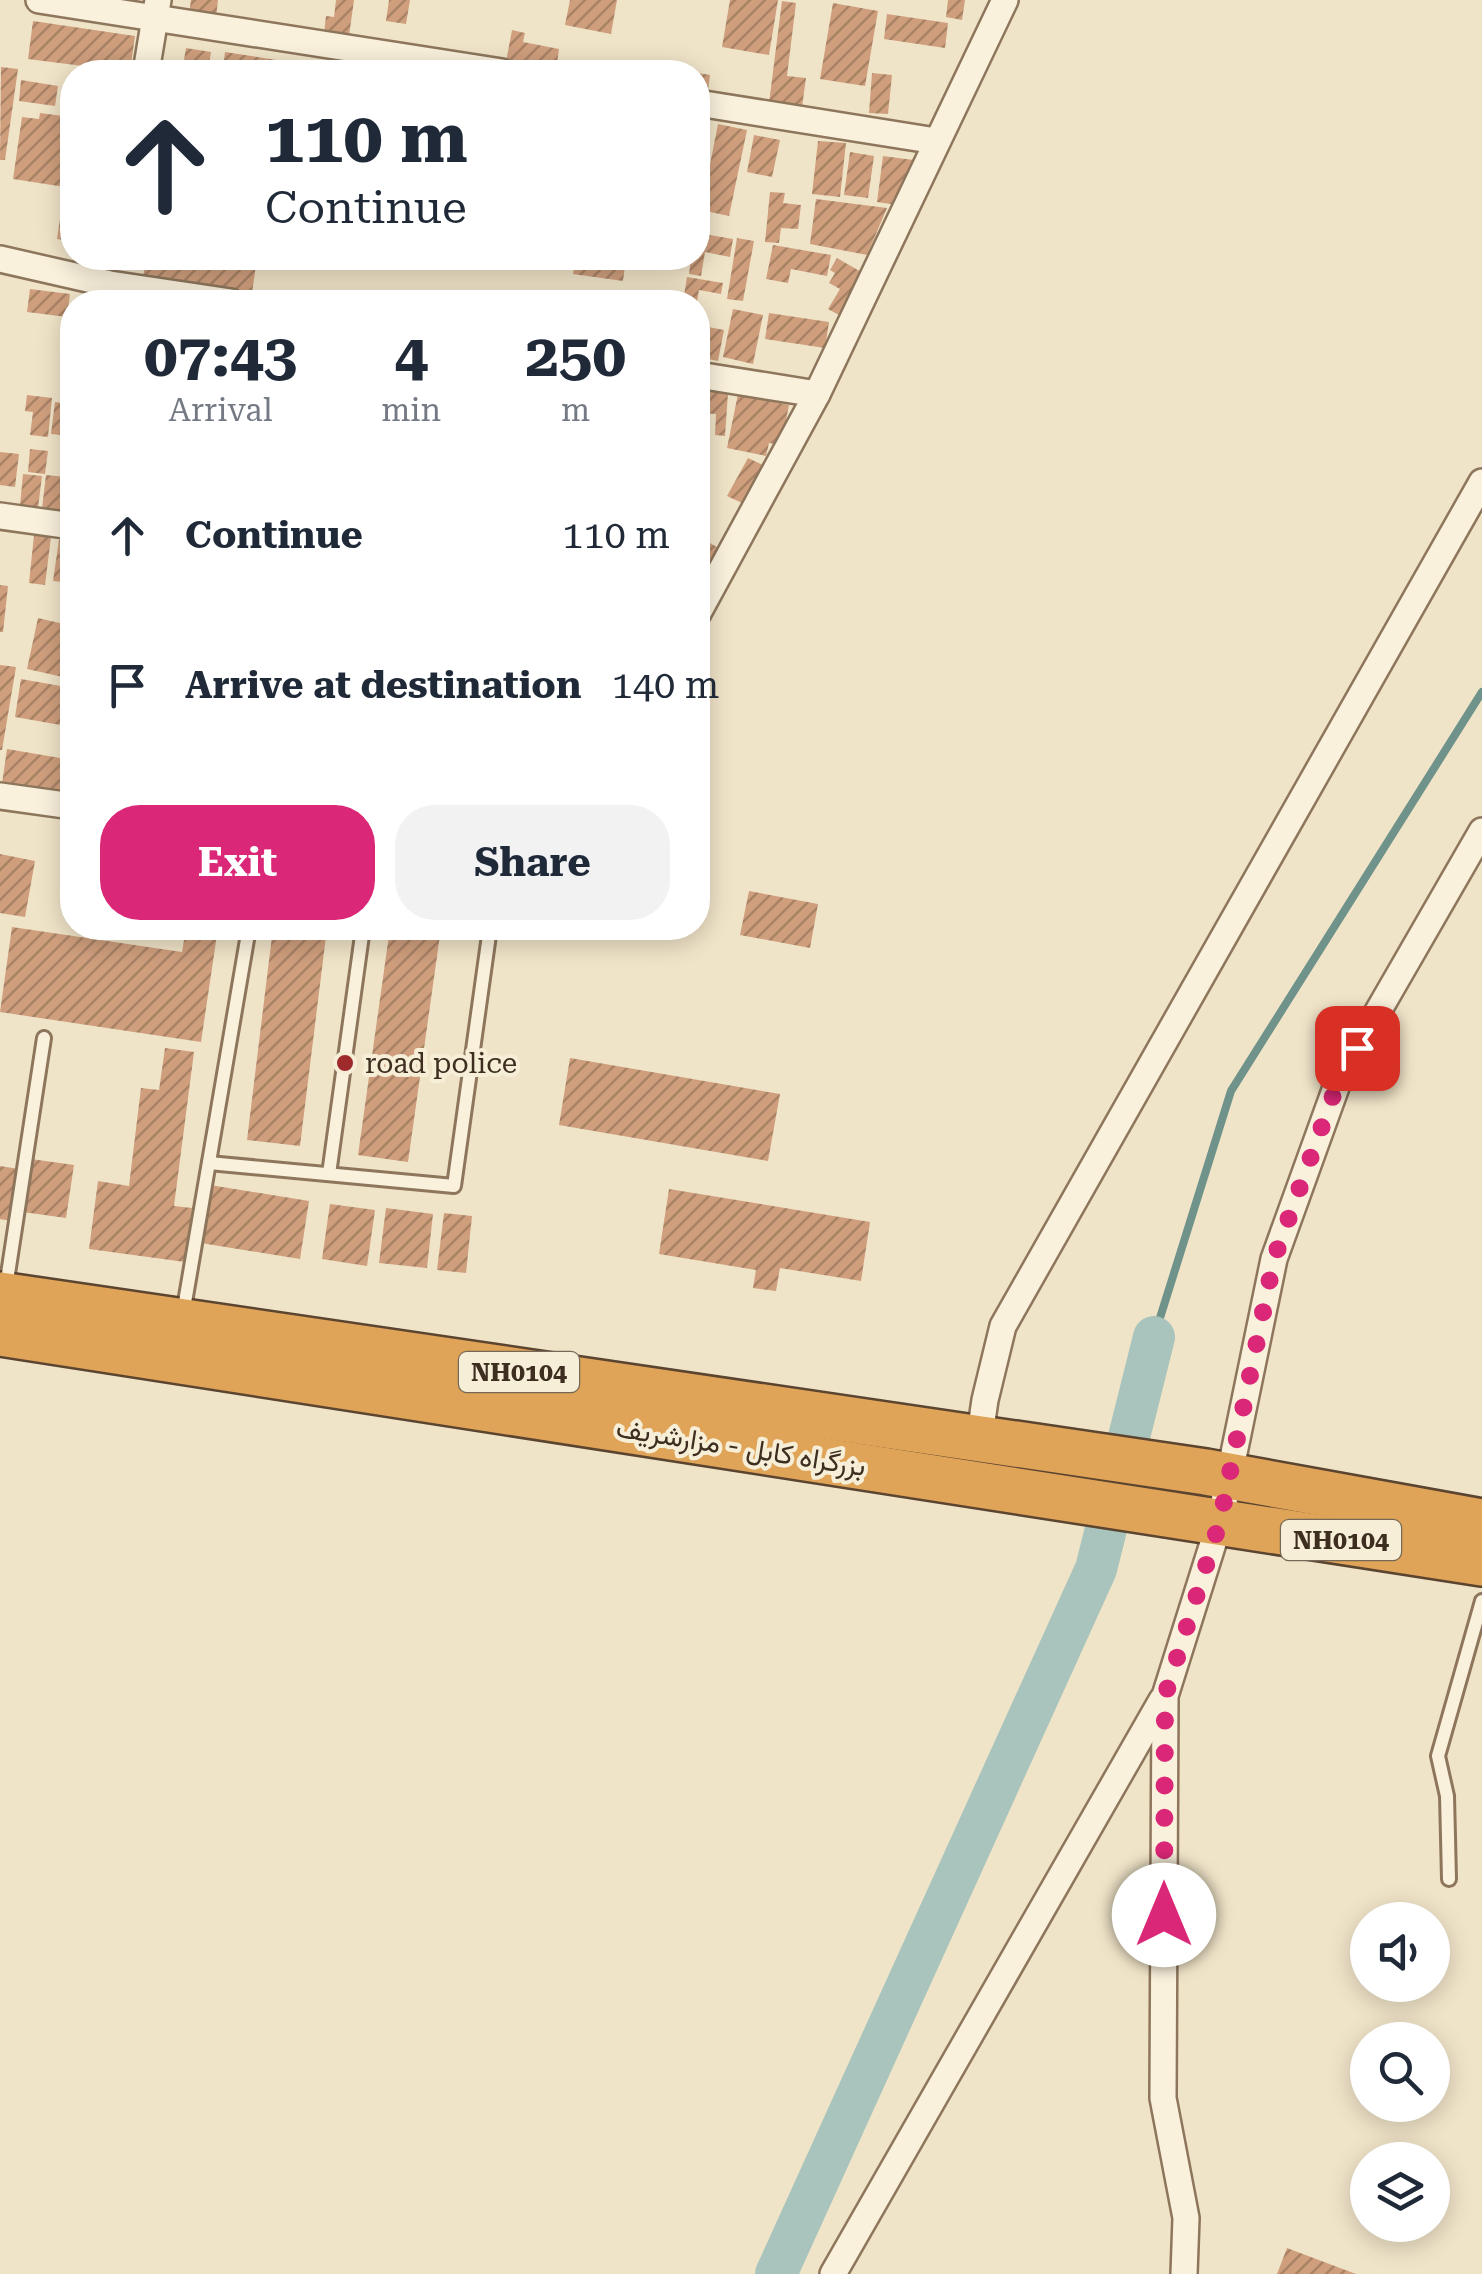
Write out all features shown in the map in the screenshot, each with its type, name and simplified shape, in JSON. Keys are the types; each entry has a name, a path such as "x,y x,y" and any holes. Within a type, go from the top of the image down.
{"highway":[{"name":"بزرگراه کابل - مزارشریف","path":"2,1308 182,1322 979,1441 1033,1470 1217,1474 1482,1522"},
{"name":"بزرگراه کابل - مزارشریف","path":"2,1308 1033,1470 1211,1520 1482,1562"}],"street":[{"path":"39,0 157,9 436,60"},
{"path":"710,591 817,394 1006,0"},
{"path":"148,60 157,9"},
{"path":"710,105 936,141"},
{"path":"0,260 150,290"},
{"path":"110,284 113,270"},
{"path":"710,377 817,394"},
{"path":"979,1441 984,1400 1003,1326 1482,482"},
{"path":"0,516 60,524"},
{"path":"0,796 60,804"},
{"path":"1184,2274 1186,2218 1163,2098 1165,1696 1211,1520 1217,1474 1274,1259 1339,1079 1482,831"},
{"path":"833,2274 1165,1696"}],"lane":[{"path":"182,1322 247,940"},
{"path":"329,1174 361,940"},
{"path":"210,1163 454,1186 488,940"},
{"path":"2,1308 44,1038"},
{"path":"1449,1879 1448,1796 1438,1756 1482,1601"}],"building":[{"path":"191,0 218,0 216,18 189,14"},
{"path":"336,0 354,0 349,36 324,33 326,16 334,17"},
{"path":"389,0 410,0 406,24 386,21"},
{"path":"570,0 617,0 611,34 565,25"},
{"path":"730,0 778,0 769,55 722,47"},
{"path":"948,0 965,0 962,20 946,17"},
{"path":"782,1 796,3 787,76 806,78 802,107 769,103"},
{"path":"833,3 878,11 865,86 820,79"},
{"path":"887,14 948,23 945,48 884,39"},
{"path":"33,21 135,36 132,60 60,60 60,63 28,59"},
{"path":"512,30 525,33 523,42 559,49 558,60 506,60"},
{"path":"186,48 211,52 210,60 184,60"},
{"path":"225,52 277,60 224,60"},
{"path":"1,67 18,69 5,160 0,160"},
{"path":"872,73 892,75 888,114 869,113"},
{"path":"21,80 58,86 55,106 19,101"},
{"path":"40,113 60,116 60,186 13,179 22,117 39,119"},
{"path":"718,124 747,130 729,216 710,212 710,164"},
{"path":"754,135 780,140 772,177 747,172"},
{"path":"818,141 846,143 840,197 812,194"},
{"path":"850,152 874,156 868,198 844,195"},
{"path":"883,156 921,161 897,205 877,202"},
{"path":"770,192 785,193 783,203 801,205 798,229 781,228 779,243 765,242"},
{"path":"816,199 887,208 867,255 810,244"},
{"path":"710,235 733,239 730,257 710,253"},
{"path":"737,238 754,241 743,301 727,299"},
{"path":"773,245 831,255 827,276 791,269 788,283 766,279"},
{"path":"837,258 863,273 839,315 828,309 840,289 829,283 835,273 830,270"},
{"path":"144,270 255,270 252,290 143,277"},
{"path":"574,270 624,270 623,281 573,274"},
{"path":"687,277 723,283 721,294 685,290"},
{"path":"30,289 60,293 60,316 27,312"},
{"path":"733,309 763,315 753,364 723,357"},
{"path":"769,313 829,322 825,348 765,339"},
{"path":"710,327 724,330 718,361 710,359"},
{"path":"710,392 728,393 725,436 715,435 716,414 710,414"},
{"path":"738,394 789,405 781,445 769,443 766,456 727,448"},
{"path":"27,395 52,398 48,437 30,435 33,412 25,411"},
{"path":"55,402 60,403 60,435 51,434"},
{"path":"30,449 48,451 45,474 28,472"},
{"path":"0,452 19,454 15,487 0,485"},
{"path":"748,458 765,466 744,504 727,496"},
{"path":"23,474 42,476 38,508 20,506"},
{"path":"46,475 60,476 60,511 42,509"},
{"path":"34,535 51,537 45,585 29,583"},
{"path":"59,540 60,540 60,582 53,581"},
{"path":"710,543 722,550 710,574"},
{"path":"0,585 8,586 3,632 0,632"},
{"path":"38,618 60,623 60,676 27,669"},
{"path":"0,665 16,667 2,750 0,750"},
{"path":"21,679 60,686 60,725 15,717"},
{"path":"7,749 60,758 60,794 2,784"},
{"path":"0,854 35,861 25,917 0,913"},
{"path":"749,891 818,904 810,948 740,935"},
{"path":"12,927 60,934 60,940 100,940 182,952 184,940 216,940 201,1042 0,1012"},
{"path":"272,940 326,940 300,1146 247,1140"},
{"path":"388,940 439,940 408,1162 358,1155"},
{"path":"165,1048 194,1052 174,1206 192,1208 185,1262 89,1249 98,1181 129,1186 141,1088 159,1090"},
{"path":"570,1058 780,1094 768,1161 559,1125"},
{"path":"31,1159 74,1165 66,1218 23,1212"},
{"path":"0,1166 19,1169 11,1221 0,1219"},
{"path":"210,1185 309,1201 300,1259 201,1243"},
{"path":"669,1189 870,1222 861,1281 780,1268 776,1291 753,1288 756,1270 659,1254"},
{"path":"330,1204 375,1210 367,1266 322,1259"},
{"path":"386,1208 433,1214 427,1268 379,1263"},
{"path":"444,1213 472,1216 466,1273 437,1270"},
{"path":"1287,2248 1356,2274 1277,2274"}],"waterway":[{"path":"1154,1337 1231,1091 1482,692"},
{"path":"776,2274 1096,1569 1154,1337"}],"place":[{"name":"road police","path":"345,1063"}],"route":[{"path":"1164,1915 1165,1696 1220,1521 1274,1259 1339,1079 1357,1048"}]}
